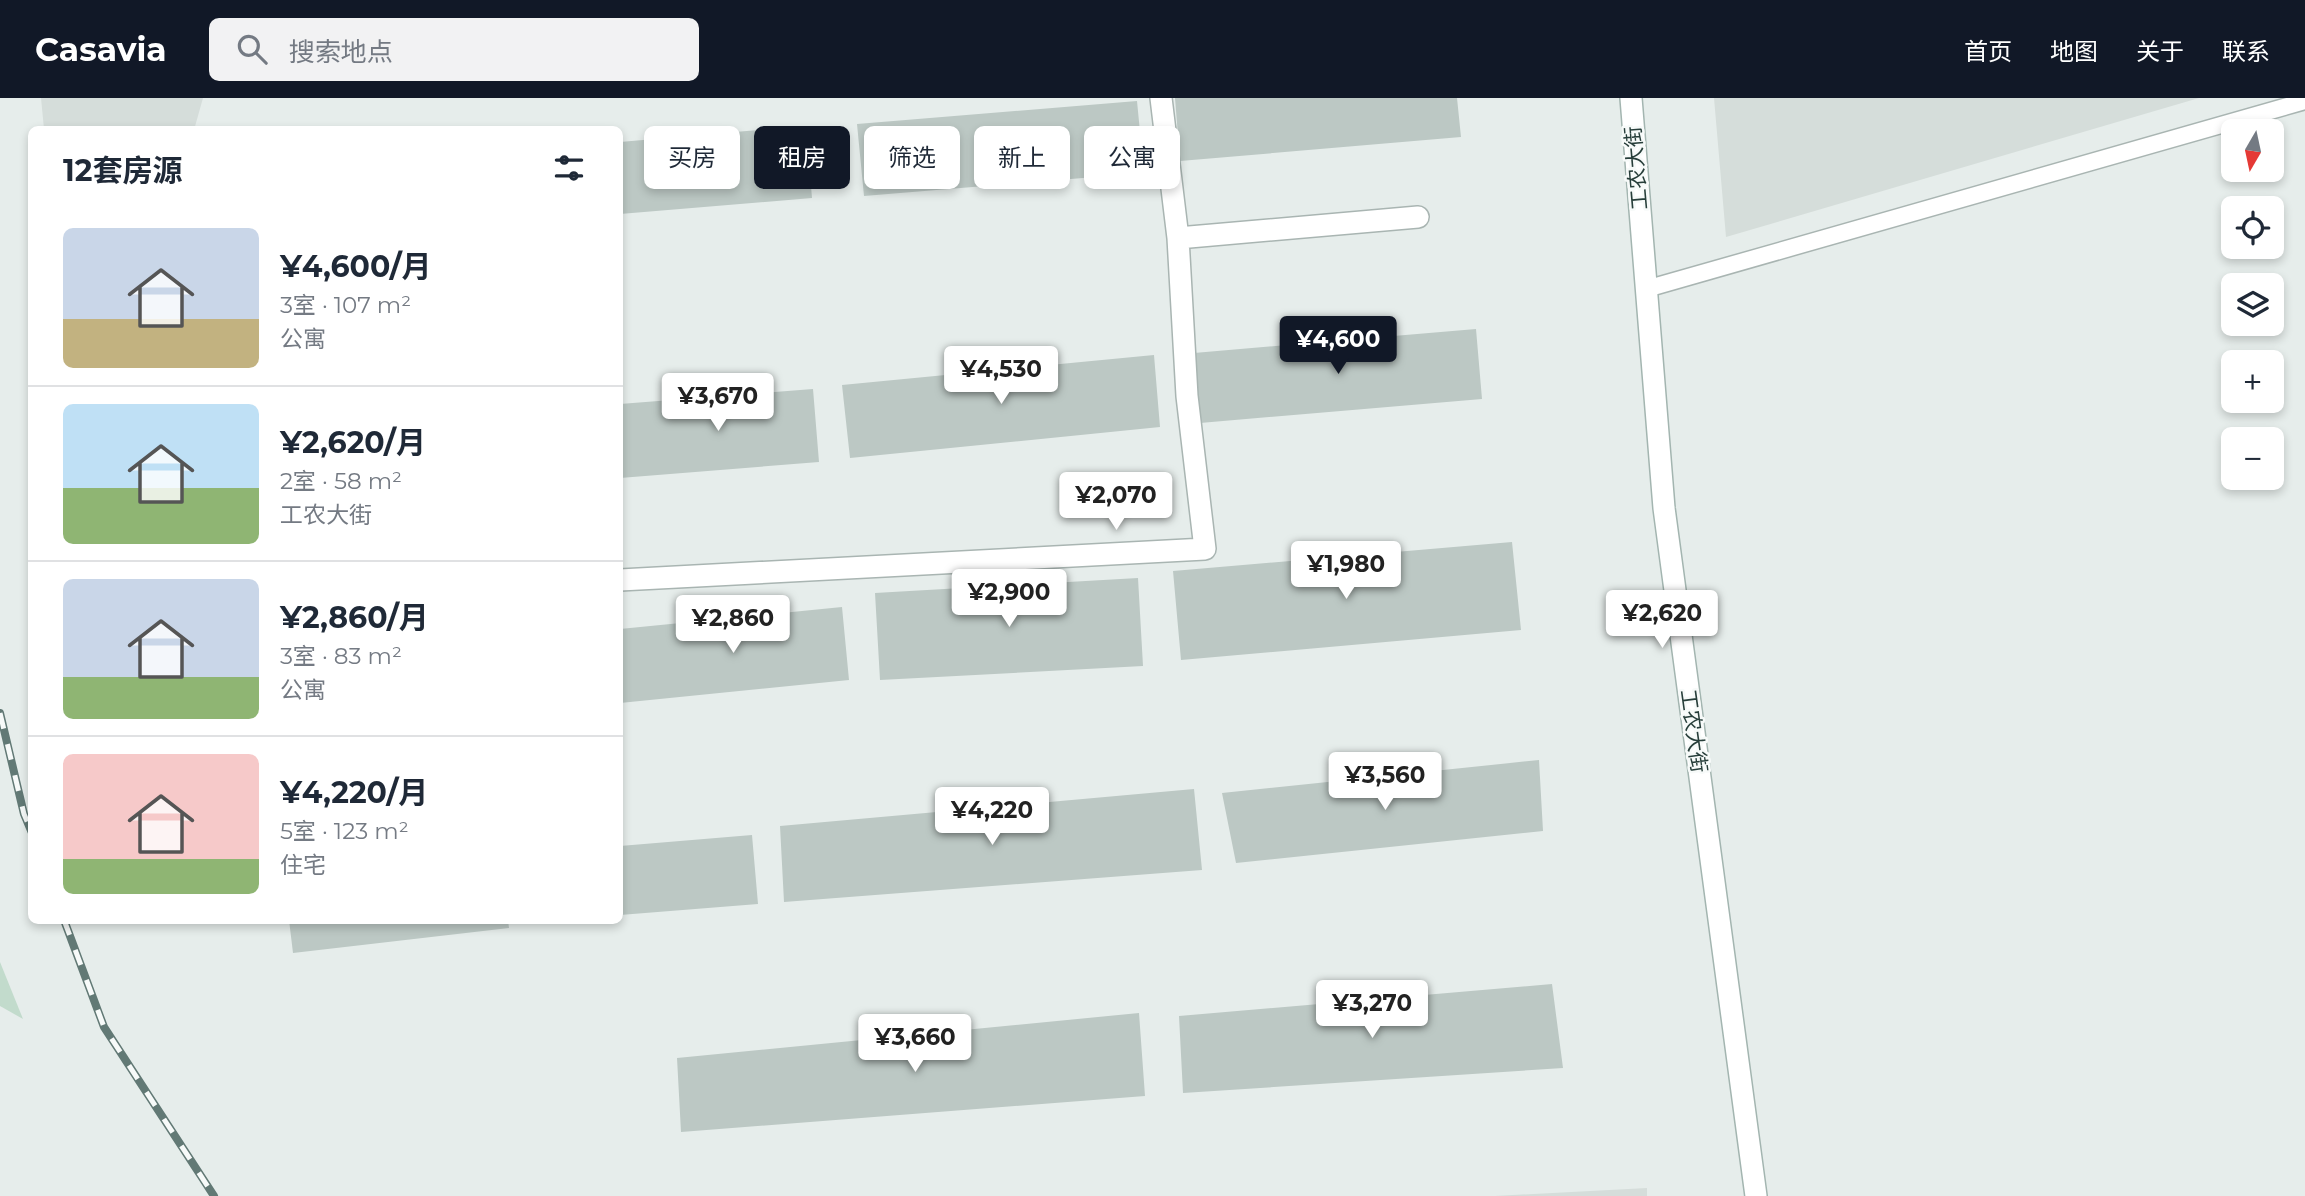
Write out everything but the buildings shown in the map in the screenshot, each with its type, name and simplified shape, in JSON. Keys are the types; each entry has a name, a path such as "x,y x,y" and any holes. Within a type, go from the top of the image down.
{"street":[{"path":"623,580 1205,549 1187,396 1178,238 1161,98"},
{"name":"工农大街","path":"1631,98 1664,508 1756,1196"},
{"path":"1178,238 1418,217"}],"lane":[{"path":"1646,289 2305,101"}],"shaded area":[{"path":"41,98 203,98 195,126 44,126"},
{"path":"1714,98 2199,98 1726,237"},
{"path":"1647,1188 1647,1196 1495,1196"}],"green space":[{"path":"0,962 23,1019 0,1006"}],"railway":[{"path":"0,713 28,824"},
{"path":"65,924 104,1027 214,1196"}]}
